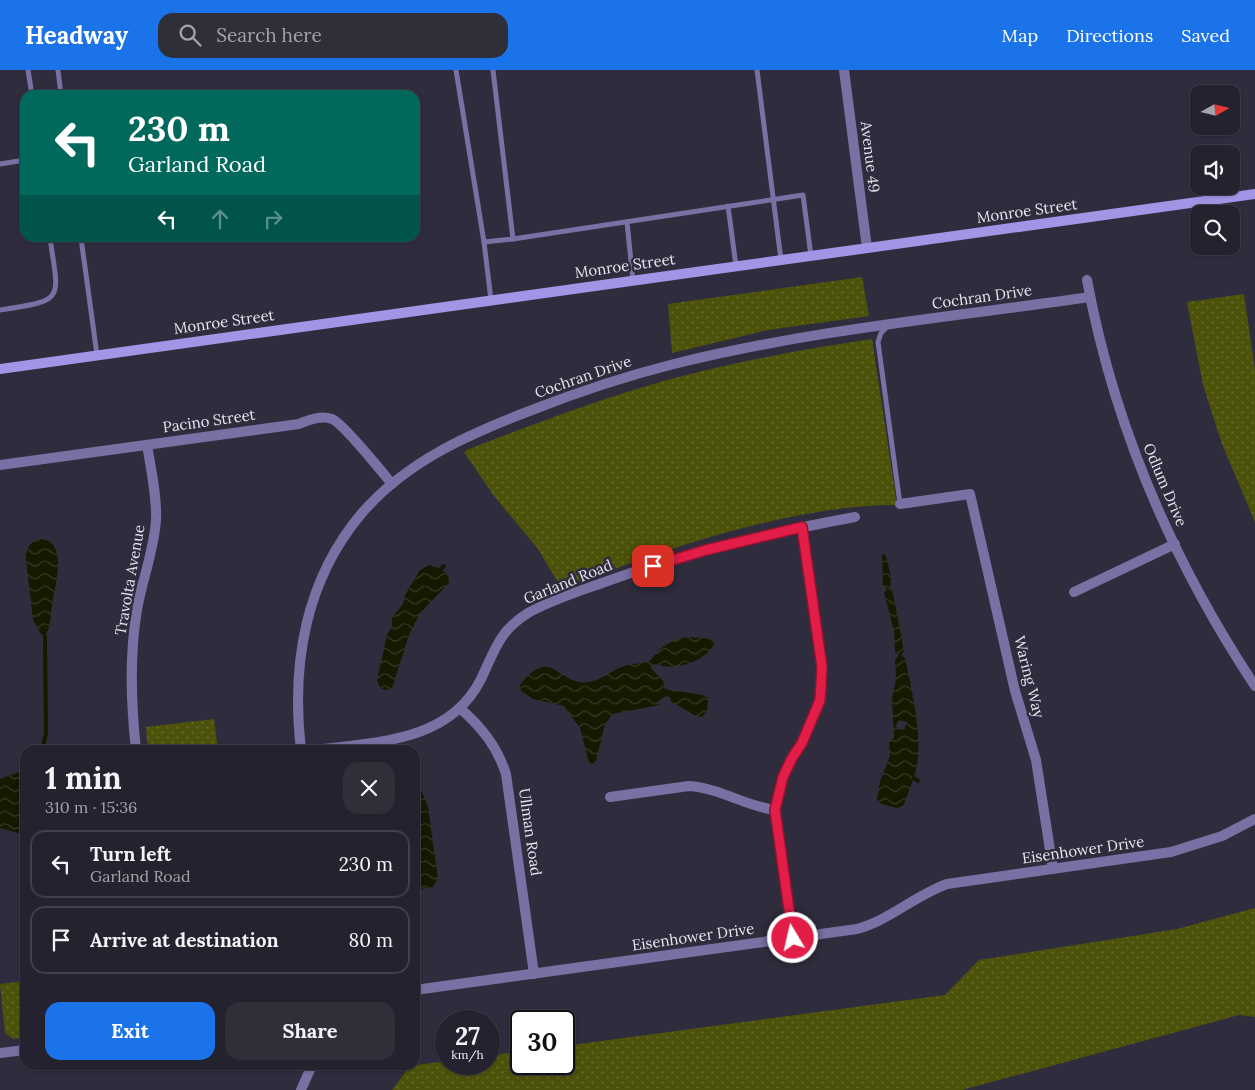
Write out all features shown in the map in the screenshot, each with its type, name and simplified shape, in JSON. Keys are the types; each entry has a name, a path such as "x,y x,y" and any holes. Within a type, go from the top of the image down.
{"main road":[{"name":"Monroe Street","path":"0,369 1255,194"}],"street":[{"name":"Avenue 49","path":"844,70 867,248"},
{"name":"Odlum Drive","path":"1087,280 1103,353 1124,426 1148,487 1175,544 1222,634 1255,686"},
{"name":"Cochran Drive","path":"301,745 296,685 301,645 308,616 324,574 340,544 362,513 392,484 419,463 455,442 498,423 603,385 673,364 770,343 1090,297"},
{"name":"Pacino Street","path":"0,465 299,424 322,418 331,419 345,428 392,484"},
{"name":"Travolta Avenue","path":"136,745 132,660 137,611 156,521 156,503 147,445"},
{"name":"Waring Way","path":"900,504 970,494 1015,691 1036,760 1053,869"},
{"name":"Garland Road","path":"350,745 412,736 429,729 461,709 481,679 496,644 514,623 539,607 636,571 706,550 802,527 855,517"},
{"path":"793,938 775,810 783,777 812,723 823,684 802,527"},
{"path":"1074,592 1175,544"},
{"name":"Ullman Road","path":"461,709 484,730 494,746 506,774 534,974"},
{"path":"610,797 696,786 714,790 752,805 775,810"},
{"name":"Eisenhower Drive","path":"420,989 793,938 872,925 890,916 916,897 947,884 1171,852 1222,836 1255,819"},
{"path":"0,1053 20,1051"},
{"path":"301,1090 310,1070"}],"lane":[{"path":"28,70 31,90"},
{"path":"58,70 60,90"},
{"path":"456,70 484,242 491,300"},
{"path":"494,70 513,239"},
{"path":"757,70 781,260"},
{"path":"0,164 20,161"},
{"path":"484,242 803,195 811,256"},
{"path":"728,206 736,266"},
{"path":"627,222 633,281"},
{"path":"0,310 39,304 50,299 57,288 51,242"},
{"path":"82,242 98,355"},
{"path":"888,326 881,332 878,342 900,504"}],"green space":[{"path":"862,277 869,316 768,330 672,353 668,304"},
{"path":"1244,294 1255,370 1255,522 1222,444 1203,385 1187,302"},
{"path":"872,339 897,505 856,507 813,513 726,532 641,559 562,589 538,549 494,496 464,452 567,412 667,380 769,356"},
{"path":"214,719 217,745 148,745 146,727"},
{"path":"1255,908 1255,1017 1239,1015 962,1090 392,1090 407,1070 420,1070 420,1065 435,1063 435,1075 500,1075 500,1054 510,1053 510,1075 575,1075 575,1045 945,995 979,960 1177,929"},
{"path":"20,982 20,1038 13,1039 5,1033 0,984"}],"water":[{"path":"38,539 48,541 54,546 58,565 50,625 45,636 41,634 33,620 26,560 28,547"},
{"path":"882,554 886,556 891,577 890,588 892,588 904,651 901,655 905,658 915,708 919,747 914,777 903,806 897,808 881,804 877,799 880,781 890,756 889,743 894,737 892,699 896,679 895,660 899,655 895,652 894,631 884,593 887,589 883,586","holes":["899,720 907,722 904,730 897,729 896,725"]},
{"path":"431,564 448,574 449,583 420,613 409,635 392,688 386,690 380,688 377,680 387,635 392,627 392,618 403,604 405,595 420,570"},
{"path":"689,637 711,639 714,644 703,656 688,664 663,666 655,664 650,667 663,681 665,689 702,695 708,698 707,711 702,717 697,716 671,703 670,697 666,696 660,700 659,705 613,714 605,724 596,761 590,766 580,728 564,706 533,699 520,690 520,685 531,673 540,668 548,667 578,682 589,682 624,666 650,661 666,644"},
{"path":"20,772 20,834 0,828 0,779"},
{"path":"420,788 428,807 438,878 433,887 420,889"}],"waterway":[{"path":"440,570 444,566"},
{"path":"43,745 46,734 45,636"},
{"path":"914,778 918,781"}],"route":[{"path":"653,566 706,550 802,527 823,684 812,723 783,777 775,810 793,938"}]}
